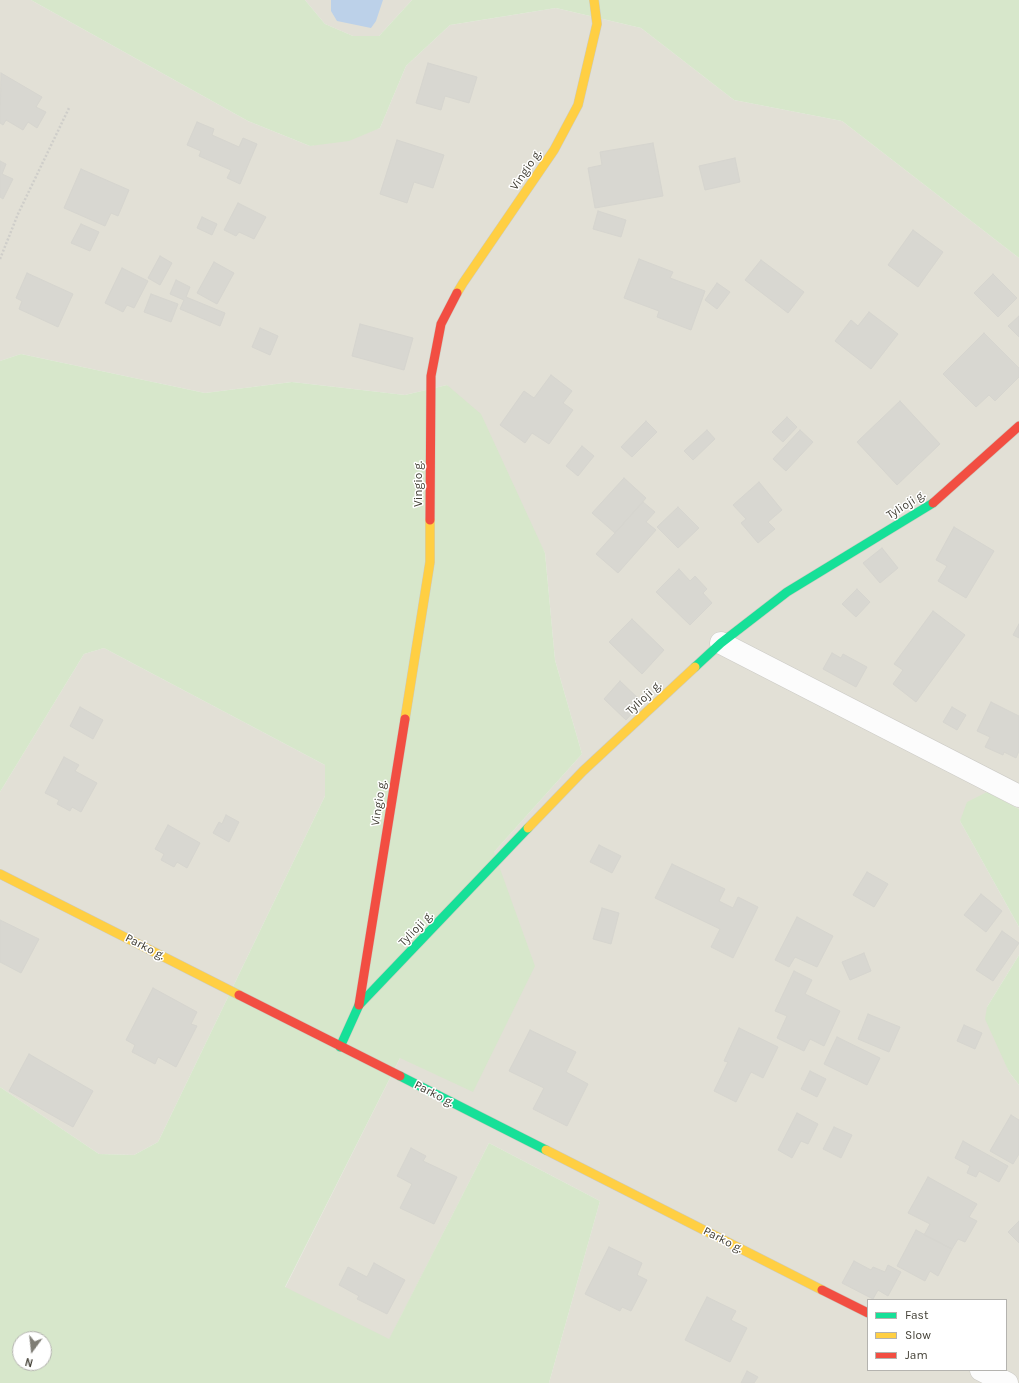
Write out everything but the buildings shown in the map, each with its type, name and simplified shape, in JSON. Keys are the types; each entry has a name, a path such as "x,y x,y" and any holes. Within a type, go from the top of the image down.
{"street":[{"name":"Vingio g.","path":"359,1005 430,562 431,376 440,324 463,283 554,150 578,105 597,24 594,0"},
{"name":"Tylioji g.","path":"340,1046 359,1005 583,771 721,643 787,592 932,504 1019,426"},
{"path":"721,643 1019,796"},
{"name":"Parko g.","path":"0,874 867,1312"},
{"path":"983,1371 1007,1383"}],"path":[{"path":"0,259 18,214 69,108"}],"shaded area":[{"path":"0,0 31,0 248,121 310,146 380,128 406,66 450,25 556,8 641,28 734,100 842,121 1019,258 1019,809 987,792 960,821 1019,927 1019,955 987,1007 1009,1072 1019,1085 1019,1383 549,1383 600,1201 489,1143 389,1340 285,1288 400,1058 494,852 582,754 555,660 545,553 447,385 405,395 292,382 205,393 21,354 0,361"},
{"path":"305,0 412,0 379,36 353,36 325,24"},
{"path":"104,648 325,765 325,796 158,1142 134,1155 99,1154 0,1087 0,792 84,654"}],"green space":[{"path":"31,0 305,0 325,24 353,36 379,36 412,0 1019,0 1019,258 842,121 734,100 641,28 556,8 450,25 406,66 380,128 349,141 310,146 248,121"},
{"path":"21,354 205,393 292,382 405,395 447,385 481,414 545,553 555,660 582,754 494,852 535,966 473,1092 400,1058 285,1287 389,1339 489,1143 600,1201 549,1383 0,1383 0,1087 99,1154 134,1155 158,1142 325,796 325,765 104,648 84,654 0,792 0,361"},
{"path":"987,792 1019,809 1019,927 960,821 967,802"},
{"path":"1019,955 1019,1085 1009,1072 985,1019 987,1007"}],"water":[{"path":"331,0 383,0 376,21 371,28 337,21 331,11"}],"traffic: fast":[{"path":"695,667 721,643 787,592 933,503"},
{"path":"340,1047 359,1005 528,828"},
{"path":"400,1076 546,1150"}],"traffic: slow":[{"path":"457,293 554,150 578,105 597,24 594,0"},
{"path":"405,719 430,562 430,520"},
{"path":"528,828 583,771 695,667"},
{"path":"0,874 239,995"},
{"path":"546,1150 822,1290"}],"traffic: jam":[{"path":"430,520 431,376 441,324 457,293"},
{"path":"933,503 1019,426"},
{"path":"359,1005 405,719"},
{"path":"239,995 400,1076"},
{"path":"822,1290 867,1312"}]}
